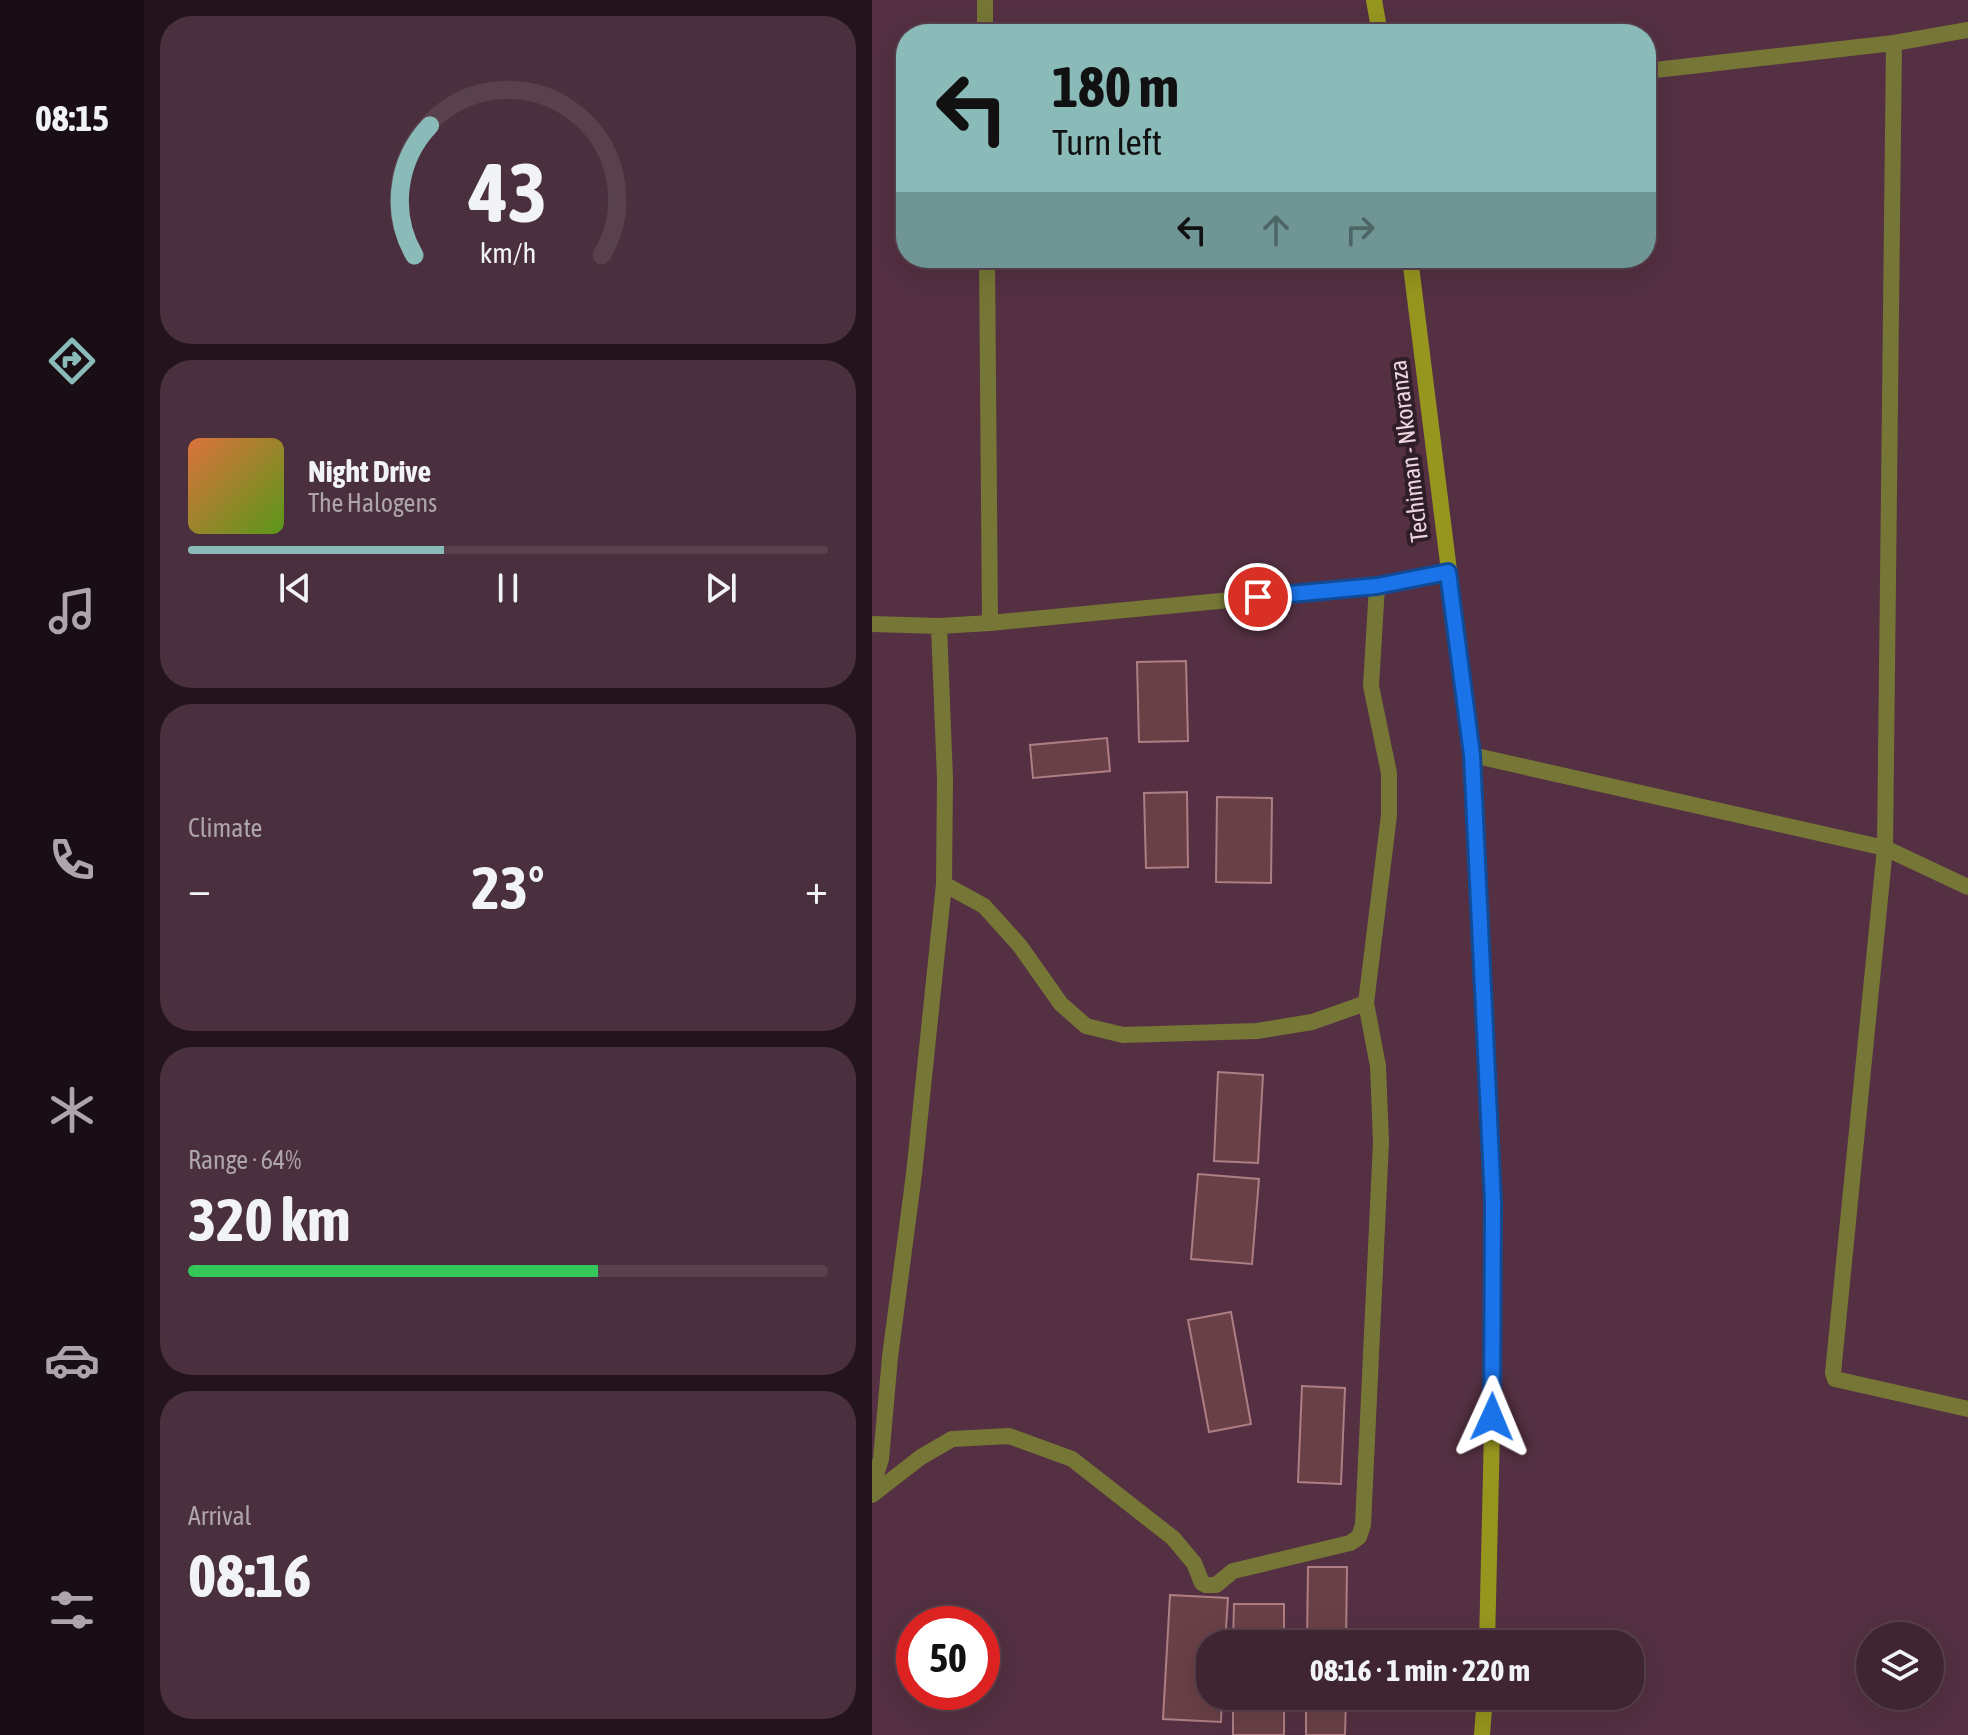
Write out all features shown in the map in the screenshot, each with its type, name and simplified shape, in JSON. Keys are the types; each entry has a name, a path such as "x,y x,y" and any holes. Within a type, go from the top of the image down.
{"main road":[{"path":"1374,0 1378,24"},
{"name":"Techiman - Nkoranza","path":"1411,268 1472,755 1493,1202 1493,1387 1487,1630"},
{"path":"1482,1735 1484,1710"}],"street":[{"path":"985,0 985,24"},
{"path":"1656,70 1894,43 1968,30"},
{"path":"1894,43 1885,848 1833,1377 1968,1409"},
{"path":"987,268 990,623"},
{"path":"872,624 939,626 990,623 1377,586 1448,572"},
{"path":"872,1495 921,1457 952,1439 1009,1436 1072,1459 1173,1538 1194,1563 1202,1583 1206,1585 1216,1585 1233,1571 1350,1543 1359,1537 1363,1525 1381,1142 1378,1066 1366,1003 1389,815 1389,773 1371,686 1377,586"},
{"path":"872,1487 881,1459 944,884 945,779 939,626"},
{"path":"1472,755 1885,848 1968,887"},
{"path":"944,884 984,906 1020,946 1061,1004 1086,1026 1123,1035 1257,1031 1312,1022 1366,1003"},
{"path":"872,1356 890,1357"}],"building":[{"path":"1186,661 1188,741 1139,742 1137,662"},
{"path":"1107,738 1110,771 1033,778 1030,745"},
{"path":"1187,792 1188,867 1146,868 1144,793"},
{"path":"1217,797 1272,798 1271,883 1216,882"},
{"path":"1218,1072 1263,1075 1258,1163 1214,1161"},
{"path":"1198,1174 1259,1179 1252,1264 1191,1259"},
{"path":"1231,1312 1251,1424 1209,1432 1188,1320"},
{"path":"1302,1386 1345,1388 1341,1484 1298,1482"},
{"path":"1308,1567 1347,1567 1346,1630 1307,1630"},
{"path":"1170,1595 1228,1598 1226,1630 1196,1630 1196,1710 1221,1710 1221,1722 1163,1719"},
{"path":"1234,1604 1284,1604 1284,1630 1233,1630"},
{"path":"1233,1710 1284,1710 1284,1735 1233,1735"},
{"path":"1306,1710 1346,1710 1345,1735 1306,1735"}],"route":[{"path":"1258,597 1377,586 1448,572 1472,755 1493,1202 1492,1417"}]}
